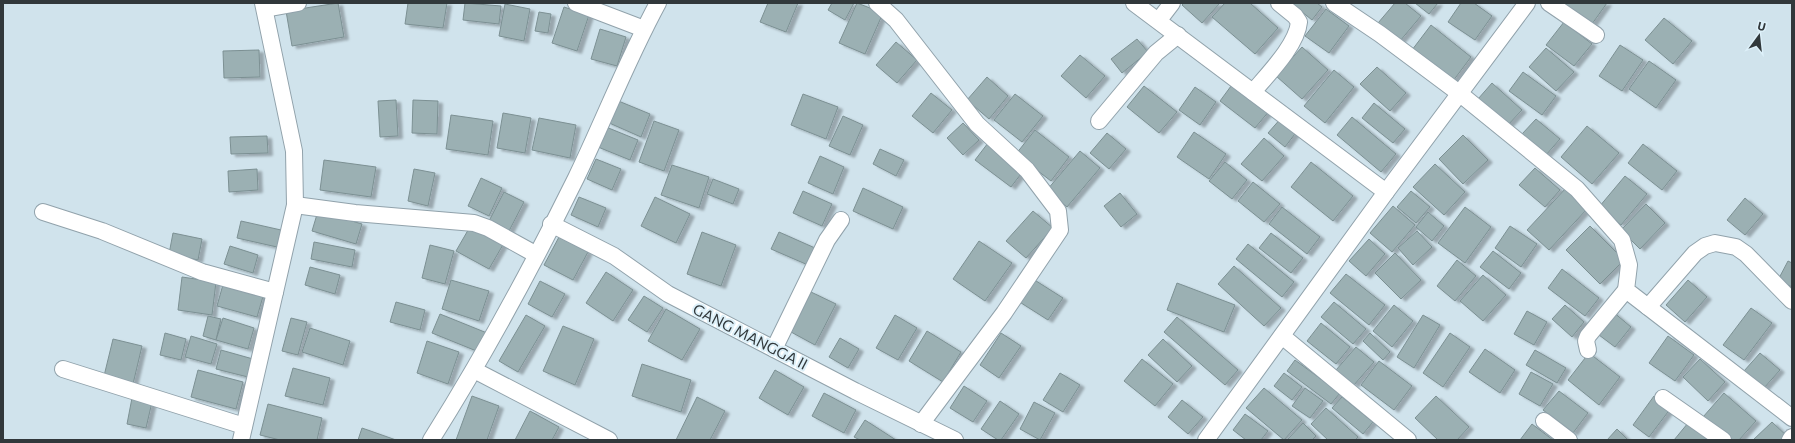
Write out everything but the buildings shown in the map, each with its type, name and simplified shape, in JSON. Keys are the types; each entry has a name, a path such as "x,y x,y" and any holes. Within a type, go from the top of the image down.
{"street":[{"path":"63,369 242,433 294,206 294,151 264,6 298,3"},
{"path":"576,3 644,29"},
{"path":"431,440 474,370 576,178 644,29 658,3"},
{"path":"877,3 896,20 978,124 1027,170 1058,211 1060,219 1060,230 1004,313 922,424"},
{"path":"1134,3 1159,20 1386,192"},
{"path":"1159,20 1172,3"},
{"path":"1253,92 1294,41 1299,30 1299,22 1295,16 1279,3"},
{"path":"1334,3 1380,34 1458,93 1577,189 1622,240 1629,265 1626,290 1588,336 1586,341 1588,350"},
{"path":"1549,3 1596,35"},
{"path":"1206,440 1458,93 1519,5"},
{"path":"1099,121 1156,53 1178,35"},
{"path":"294,206 474,223 488,228 535,254"},
{"path":"43,212 102,231 202,272 275,292"},
{"path":"774,349 827,240 841,220"},
{"name":"GANG MANGGA II","path":"551,224 614,256 668,294 955,440"},
{"path":"1648,307 1695,254 1705,246 1715,243 1736,247 1746,254 1792,302"},
{"path":"1626,290 1792,418"},
{"path":"1282,336 1408,440"},
{"path":"474,370 609,440"},
{"path":"1663,398 1723,440"},
{"path":"1544,421 1569,440"}]}
